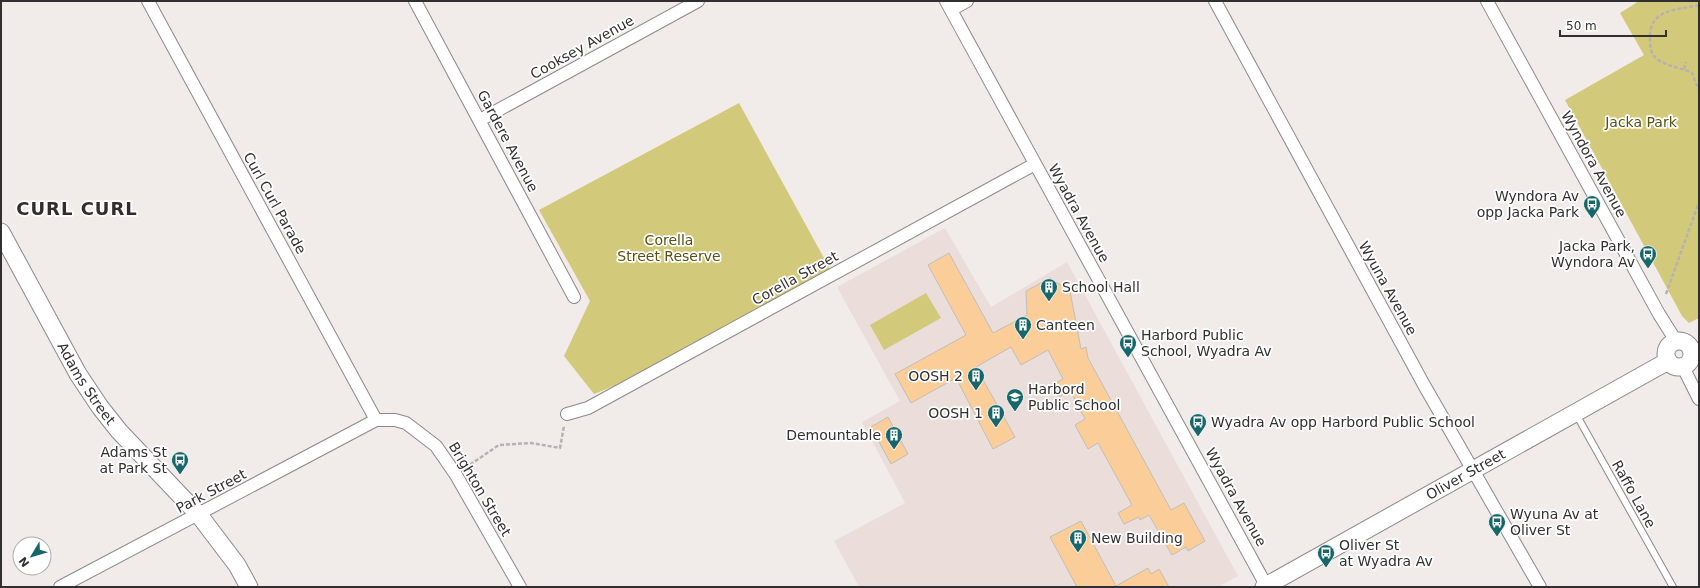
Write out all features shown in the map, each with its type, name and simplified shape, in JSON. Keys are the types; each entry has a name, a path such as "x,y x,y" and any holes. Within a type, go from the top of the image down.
{"main road":[{"name":"Adams Street","path":"1,232 78,374 100,407 119,431 199,515 222,544 249,587"},
{"path":"1676,341 1685,342 1695,346 1691,360 1688,364 1675,364 1666,356 1667,349 1671,343 1676,341"},
{"name":"Oliver Street","path":"1266,587 1575,413 1675,364"}],"street":[{"name":"Curl Curl Parade","path":"148,1 376,420"},
{"name":"Gardere Avenue","path":"415,1 574,297"},
{"name":"Cooksey Avenue","path":"480,120 698,1"},
{"path":"949,5 967,1"},
{"name":"Wyuna Avenue","path":"1215,1 1346,244 1540,587"},
{"name":"Wyndora Avenue","path":"1487,1 1659,314 1676,341"},
{"name":"Wyadra Avenue","path":"949,5 1266,587"},
{"name":"Corella Street","path":"567,414 588,408 1035,164"},
{"path":"1675,364 1699,399"},
{"name":"Brighton Street","path":"376,420 395,420 406,423 436,446 456,474 520,587"},
{"name":"Park Street","path":"60,587 199,515 376,420"}],"lane":[{"name":"Raffo Lane","path":"1575,413 1673,587"}],"path":[{"path":"1699,5 1662,13 1652,22 1649,33 1650,48 1655,58 1666,65 1684,69 1692,73 1699,91"},
{"path":"1684,69 1686,62"},
{"path":"1666,294 1699,202"},
{"path":"456,474 499,445 531,443 560,448 567,414"}],"shaded area":[{"name":"Harbord Public School","path":"945,228 991,307 1067,262 1238,576 1218,587 859,587 834,541 905,503 862,422 900,401 837,287"}],"green space":[{"name":"Jacka Park","path":"1639,1 1699,1 1699,318 1689,323 1682,316 1565,100 1644,55 1620,13"},
{"name":"Corella Street Reserve","path":"739,103 830,269 614,386 594,394 564,356 590,301 539,210"},
{"path":"926,293 941,318 884,350 870,325"}],"building":[{"path":"949,253 993,333 1027,315 1026,291 1050,278 1070,291 1081,349 1086,347 1088,358 1171,510 1184,503 1205,541 1188,551 1186,547 1172,555 1149,515 1140,520 1139,517 1124,524 1118,513 1132,505 1098,443 1088,449 1075,425 1085,419 1070,390 1059,397 1052,385 1063,379 1048,350 1021,365 1011,347 976,367 1015,437 993,449 956,378 911,403 895,374 966,335 928,265"},
{"path":"888,417 908,454 891,464 871,427"},
{"name":"New Building","path":"1081,521 1116,586 1148,568 1151,574 1159,569 1169,587 1077,587 1050,537"}],"place":[{"name":"Wyndora Av opp Jacka Park","path":"1592,219"},
{"name":"Jacka Park, Wyndora Av","path":"1648,269"},
{"name":"School Hall","path":"1049,302"},
{"name":"Canteen","path":"1023,340"},
{"name":"Harbord Public School, Wyadra Av","path":"1128,358"},
{"name":"OOSH 2","path":"976,391"},
{"name":"Harbord Public School","path":"1015,412"},
{"name":"OOSH 1","path":"996,428"},
{"name":"Wyadra Av opp Harbord Public School","path":"1198,437"},
{"name":"Demountable","path":"894,450"},
{"name":"Adams St at Park St","path":"180,475"},
{"name":"Wyuna Av at Oliver St","path":"1497,537"},
{"name":"New Building","path":"1078,553"},
{"name":"Oliver St at Wyadra Av","path":"1326,568"}],"district":[{"name":"CURL CURL","path":"77,209"}]}
